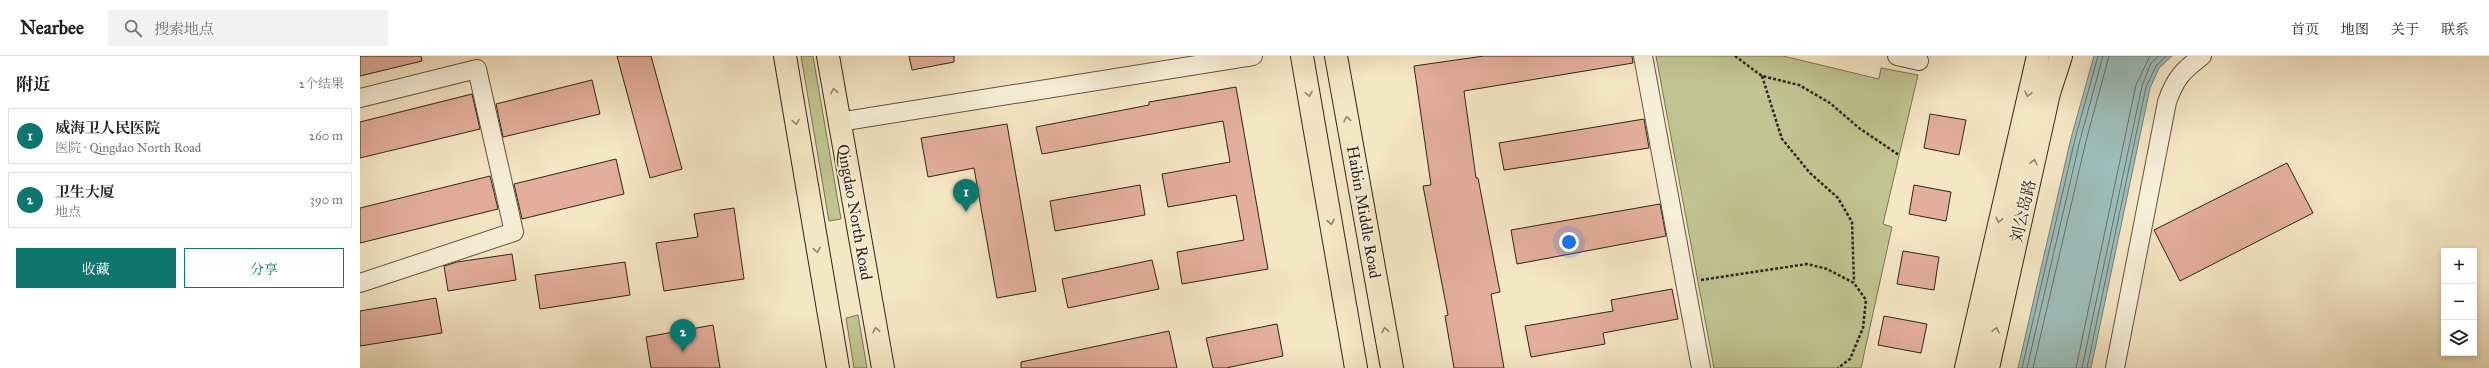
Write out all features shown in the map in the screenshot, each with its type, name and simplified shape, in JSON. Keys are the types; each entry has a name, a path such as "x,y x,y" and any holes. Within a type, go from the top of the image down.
{"main road":[{"path":"786,56 838,368"},
{"name":"Qingdao North Road","path":"828,56 883,368"},
{"path":"1302,56 1356,368"},
{"name":"Haibin Middle Road","path":"1336,56 1392,368"},
{"name":"刘公岛路","path":"1966,368 2038,56"},
{"name":"刘公岛路","path":"1988,368 2049,93 2061,56"}],"street":[{"path":"839,122 1253,56"},
{"path":"1643,56 1701,368"},
{"path":"1897,56 1919,61"},
{"path":"2115,368 2166,102 2172,86 2183,70 2202,56"},
{"path":"360,98 478,69 514,232 360,283"}],"path":[{"path":"1735,56 1762,76 1799,85 1830,103 1859,128 1899,155"},
{"path":"1762,76 1782,139 1810,173 1838,198 1852,222 1854,282"},
{"path":"1698,280 1806,264 1827,268 1854,282 1866,300 1863,328 1850,359 1838,368"}],"green space":[{"path":"801,56 813,56 841,219 829,221"},
{"path":"1656,56 1783,56 1879,79 1881,68 1918,75 1883,224 1892,227 1861,368 1714,368"},
{"path":"858,315 867,368 854,368 846,318"}],"water":[{"path":"2094,56 2172,56 2159,68 2150,88 2091,368 2018,368 2071,138"}],"building":[{"path":"360,56 421,56 422,61 360,76"},
{"path":"617,56 651,56 682,169 650,178"},
{"path":"909,56 954,56 954,62 912,70"},
{"path":"1484,56 1632,56 1633,63 1464,91 1476,178 1478,178 1500,292 1491,294 1504,368 1454,368 1445,316 1448,315 1423,186 1431,185 1414,66"},
{"path":"592,80 600,114 503,137 496,104"},
{"path":"1236,87 1268,269 1182,284 1177,252 1244,240 1236,195 1168,207 1162,174 1230,162 1223,121 1042,154 1036,127 1149,105 1149,102"},
{"path":"472,94 480,129 360,158 360,122"},
{"path":"1930,114 1966,120 1959,155 1924,148"},
{"path":"1644,119 1649,148 1504,170 1499,143"},
{"path":"1007,124 1036,291 997,298 974,168 928,177 921,138"},
{"path":"616,159 624,194 522,219 514,184"},
{"path":"2287,163 2313,213 2180,281 2154,230"},
{"path":"490,176 498,209 360,243 360,208"},
{"path":"1140,185 1145,215 1055,231 1050,201"},
{"path":"1914,185 1951,192 1946,221 1909,214"},
{"path":"1660,204 1666,236 1517,264 1511,230"},
{"path":"734,208 744,279 664,291 656,243 698,237 694,214"},
{"path":"1903,251 1939,257 1934,290 1897,284"},
{"path":"512,254 516,280 448,291 444,266 457,262"},
{"path":"1152,260 1159,289 1068,308 1062,279"},
{"path":"625,262 630,295 540,309 535,275"},
{"path":"1672,289 1678,319 1603,333 1605,344 1531,357 1525,326 1613,311 1611,300"},
{"path":"436,298 442,333 360,346 360,311"},
{"path":"1884,316 1927,324 1921,353 1878,345"},
{"path":"1277,324 1283,356 1226,368 1213,368 1206,338"},
{"path":"713,325 720,368 651,368 646,337"},
{"path":"1169,331 1177,368 1021,368 1021,362"}],"place":[{"name":"威海卫人民医院","path":"966,212"},
{"name":"卫生大厦","path":"683,352"}]}
